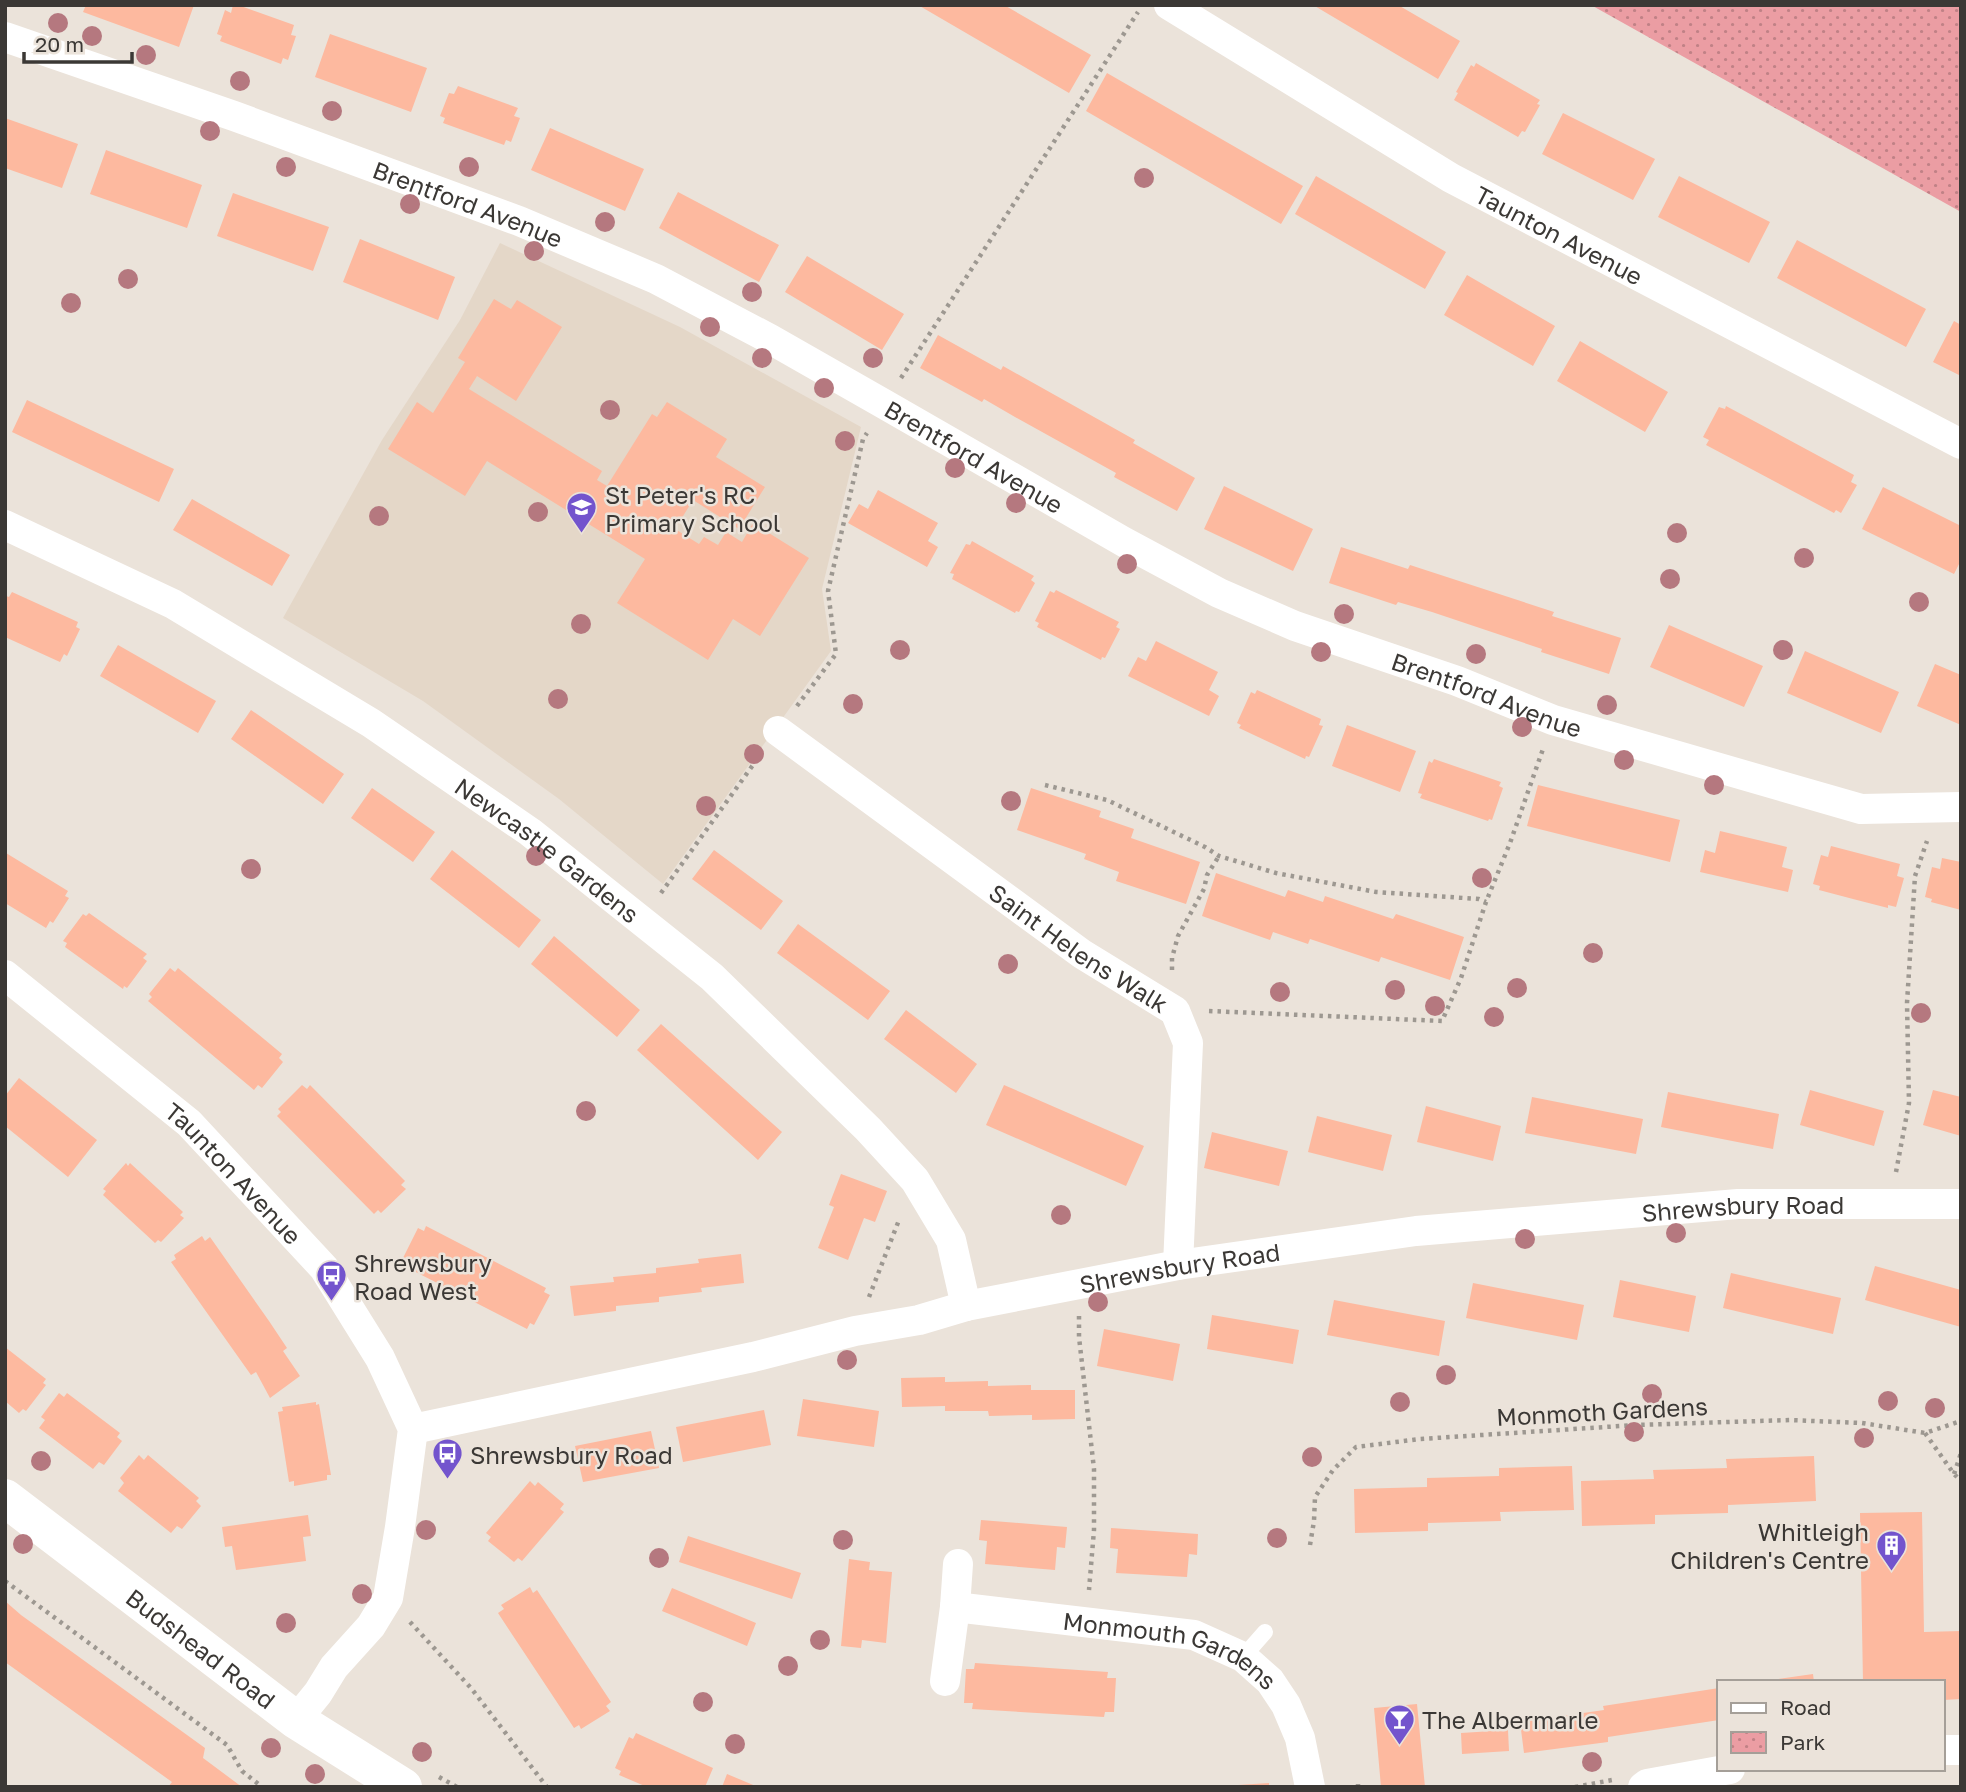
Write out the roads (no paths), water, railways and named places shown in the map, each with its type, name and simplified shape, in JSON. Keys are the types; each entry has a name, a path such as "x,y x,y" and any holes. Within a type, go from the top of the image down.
{"street":[{"name":"Taunton Avenue","path":"1169,5 1451,178 1961,444"},
{"name":"Brentford Avenue","path":"5,37 234,116 531,226 656,279 769,339 1124,542 1219,593 1295,626 1457,681 1553,720 1861,809 1961,807"},
{"name":"Newcastle Gardens","path":"5,525 173,604 371,723 530,832 712,977 868,1129 915,1180 951,1240 966,1306"},
{"name":"Saint Helens Walk","path":"778,731 1082,954 1175,1011 1188,1043 1178,1265"},
{"name":"Taunton Avenue","path":"5,975 189,1123 324,1268 380,1358 413,1429"},
{"name":"Shrewsbury Road","path":"413,1429 753,1357 855,1331 919,1320 966,1306 1178,1265 1416,1231 1738,1204 1961,1204"},
{"path":"296,1720 318,1693 334,1667 371,1626 388,1598 413,1429"},
{"name":"Budshead Road","path":"5,1498 296,1720 421,1781"},
{"path":"945,1681 958,1564"},
{"name":"Monmouth Gardens","path":"955,1607 1194,1635 1243,1657 1270,1681 1286,1705 1300,1738 1310,1787"},
{"path":"1643,1787 1717,1771"}],"lane":[{"path":"1243,1657 1265,1632"}],"place":[{"name":"St Peter's RC Primary School","path":"582,535"},
{"name":"Shrewsbury Road West","path":"331,1303"},
{"name":"Shrewsbury Road","path":"447,1481"},
{"name":"Whitleigh Children's Centre","path":"1892,1572"},
{"name":"The Albermarle","path":"1399,1746"}]}
